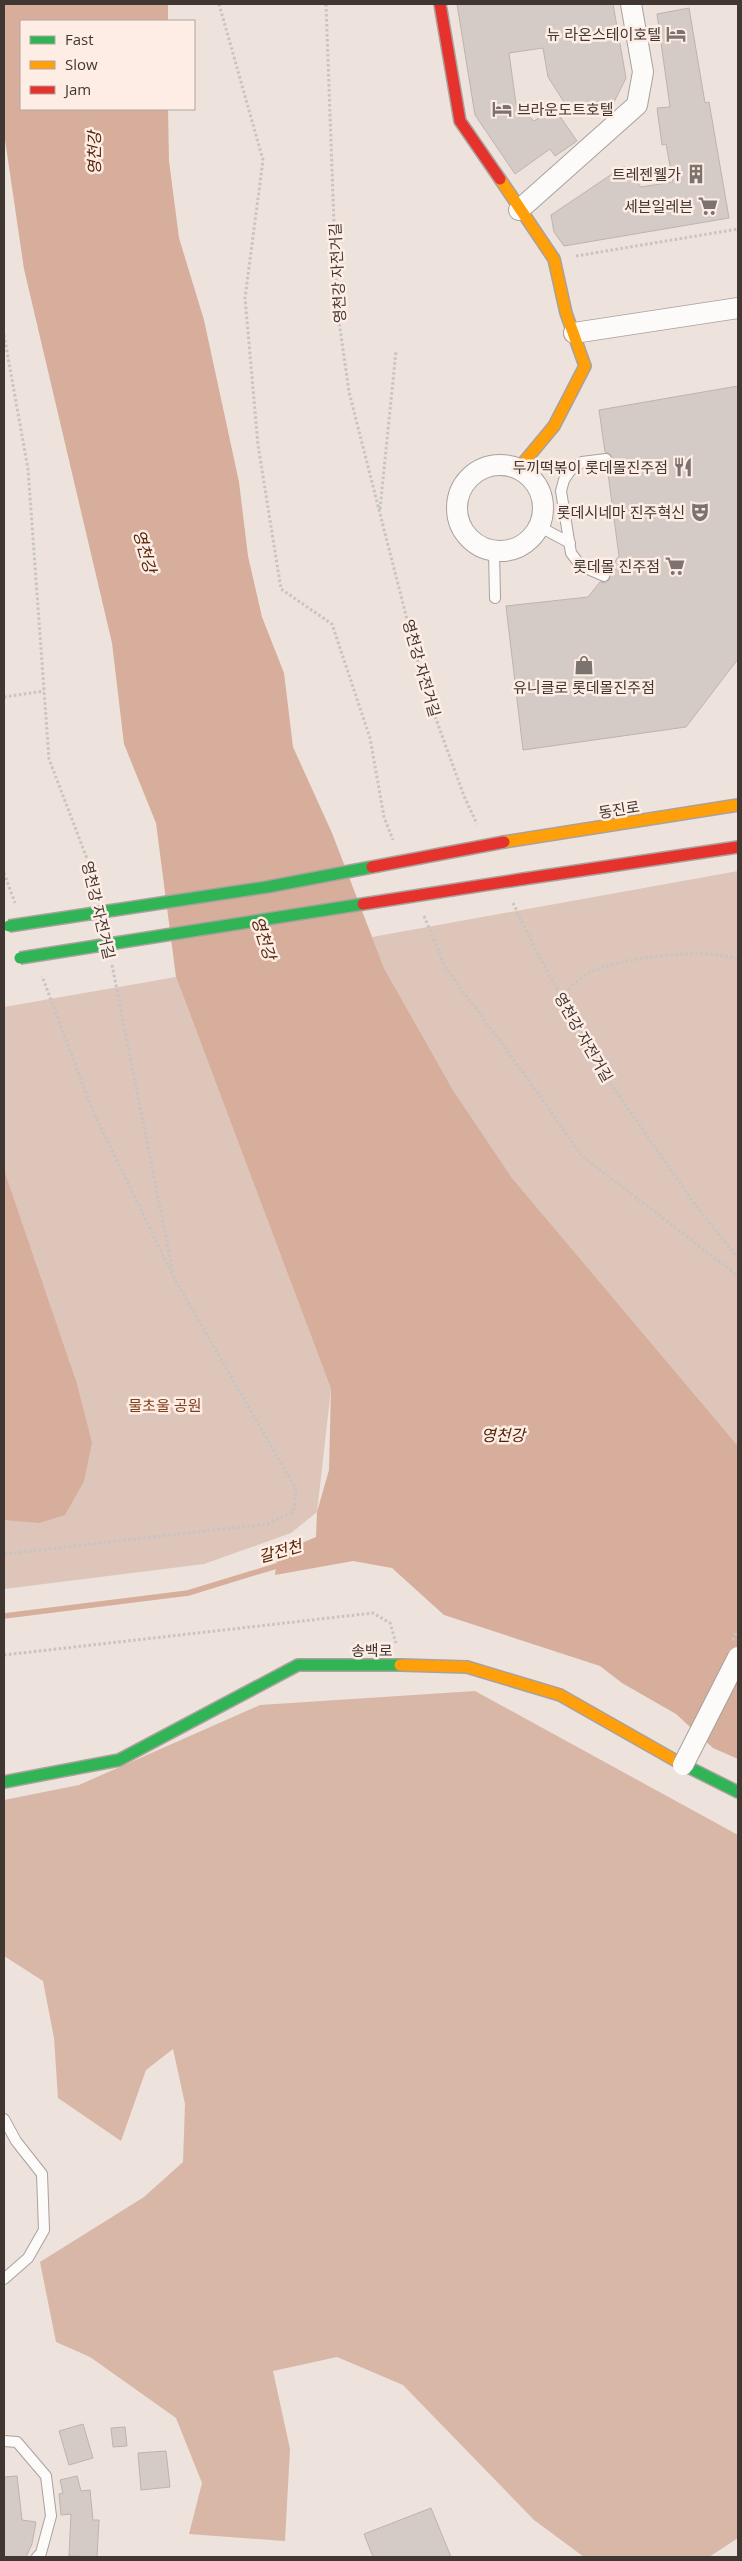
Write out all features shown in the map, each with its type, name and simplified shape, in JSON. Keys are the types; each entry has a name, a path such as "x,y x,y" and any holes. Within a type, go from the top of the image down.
{"street":[{"path":"440,4 460,121 554,259 566,313 584,366 554,426 518,468"},
{"path":"519,210 637,105 643,72 631,4"},
{"path":"574,333 738,308"},
{"path":"504,465 518,468 534,482 543,500 544,514 540,527 532,538 521,546 508,551 494,551 481,547 468,538 460,526 457,511 458,496 465,483 475,472 489,466 504,465"},
{"name":"동진로","path":"7,926 267,887 504,842 738,805"},
{"path":"16,959 738,847"},
{"path":"683,1765 738,1657"},
{"name":"송백로","path":"4,1782 119,1760 298,1665 403,1665 467,1667 560,1695 683,1765 738,1792"}],"lane":[{"path":"604,576 580,566 571,553 561,491 564,480 570,471 582,462 606,459"},
{"path":"540,527 570,543"},
{"path":"494,551 495,598"},
{"path":"4,2120 16,2141 42,2174 44,2230 28,2258 4,2279"},
{"path":"4,2441 17,2442 46,2476 51,2516 41,2553 37,2557"}],"path":[{"path":"219,4 263,160 245,298 258,445 281,589 332,624 370,738 384,817 395,844"},
{"name":"영천강 자전거길","path":"326,4 337,307 349,392 424,686 464,796 480,830"},
{"path":"575,256 738,229"},
{"name":"영천강 자전거길","path":"4,335 28,469 49,758 94,877 98,897"},
{"path":"380,513 396,351"},
{"path":"4,697 44,691"},
{"path":"4,873 17,909"},
{"name":"영천강 자전거길","path":"512,900 560,996 602,1073 699,1210 738,1258"},
{"path":"424,914 445,967 525,1074 582,1155 738,1276"},
{"path":"560,996 586,974 624,960 659,955 731,956 738,959"},
{"name":"영천강 자전거길","path":"110,956 174,1278"},
{"path":"4,1554 267,1524 294,1511 296,1489 174,1278 92,1109 41,973"},
{"path":"4,1654 373,1614 390,1623 403,1665"}],"green space":[{"path":"738,871 738,1446 512,1178 453,1090 384,968 372,937"},
{"name":"물초울 공원","path":"176,977 331,1389 317,1512 291,1533 204,1564 4,1589 4,1007"}],"shaded area":[{"path":"475,1691 738,1835 738,2538 709,2557 584,2557 534,2520 403,2385 337,2357 273,2371 290,2449 285,2541 189,2534 202,2483 176,2418 90,2357 56,2342 40,2262 144,2197 183,2162 185,2104 173,2049 146,2070 121,2141 58,2098 54,2038 43,1981 4,1956 4,1800 79,1785 260,1705"}],"water":[{"name":"영천강","path":"4,4 168,4 168,20 20,20 20,110 168,110 169,161 179,238 204,320 239,482 248,556 262,617 284,673 293,747 332,833 384,968 453,1090 512,1178 738,1446 738,1759 713,1748 676,1714 622,1683 600,1666 444,1615 392,1568 353,1561 275,1575 278,1553 316,1537 317,1512 329,1470 331,1389 176,977 156,823 124,744 112,643 24,269 4,133"},
{"path":"4,1170 77,1384 92,1443 84,1481 65,1515 39,1523 4,1520"}],"building":[{"path":"457,4 613,4 626,78 612,106 559,115 577,141 555,156 550,149 515,174 475,115","holes":["543,48 548,77 564,102 534,121 516,104 509,53"]},
{"name":"트레젠웰가","path":"689,8 705,103 709,102 729,218 564,246 554,232 551,215 624,166 641,187 673,182 666,144 662,145 657,108 670,107 657,14"},
{"name":"롯데몰 진주점","path":"738,386 738,659 686,727 523,750 506,606 588,597 600,582 605,583 610,579 608,571 619,556 607,466 612,462 613,458 609,453 605,452 599,410"},
{"path":"83,2424 93,2458 69,2465 59,2431"},
{"path":"125,2427 127,2446 113,2447 111,2428"},
{"path":"166,2451 170,2487 141,2490 138,2453"},
{"path":"17,2476 22,2520 36,2522 32,2544 26,2557 4,2557 4,2477"},
{"path":"77,2476 81,2491 90,2490 93,2520 99,2520 97,2557 69,2556 71,2514 61,2515 59,2494 63,2493 60,2480"},
{"path":"431,2508 451,2557 373,2557 364,2534"}],"waterway":[{"name":"갈전천","path":"4,1616 188,1593 283,1564"}],"traffic: fast":[{"path":"9,926 267,887 372,867"},
{"path":"20,958 363,904"},
{"path":"4,1782 119,1760 298,1665 400,1665"},
{"path":"678,1762 738,1792"}],"traffic: slow":[{"path":"500,179 554,259 566,313 585,366 554,426 519,468"},
{"path":"504,842 738,805"},
{"path":"400,1665 467,1667 560,1695 678,1762"}],"traffic: jam":[{"path":"440,4 460,121 500,179"},
{"path":"372,867 504,842"},
{"path":"523,879 738,847"},
{"path":"363,904 523,879"}],"place":[{"name":"뉴 라온스테이호텔","path":"676,34"},
{"name":"브라운도트호텔","path":"502,109"},
{"name":"트레젠웰가","path":"696,174"},
{"name":"세븐일레븐","path":"708,206"},
{"name":"두끼떡볶이 롯데몰진주점","path":"683,467"},
{"name":"롯데시네마 진주혁신","path":"700,512"},
{"name":"롯데몰 진주점","path":"675,566"},
{"name":"유니클로 롯데몰진주점","path":"584,665"}]}
